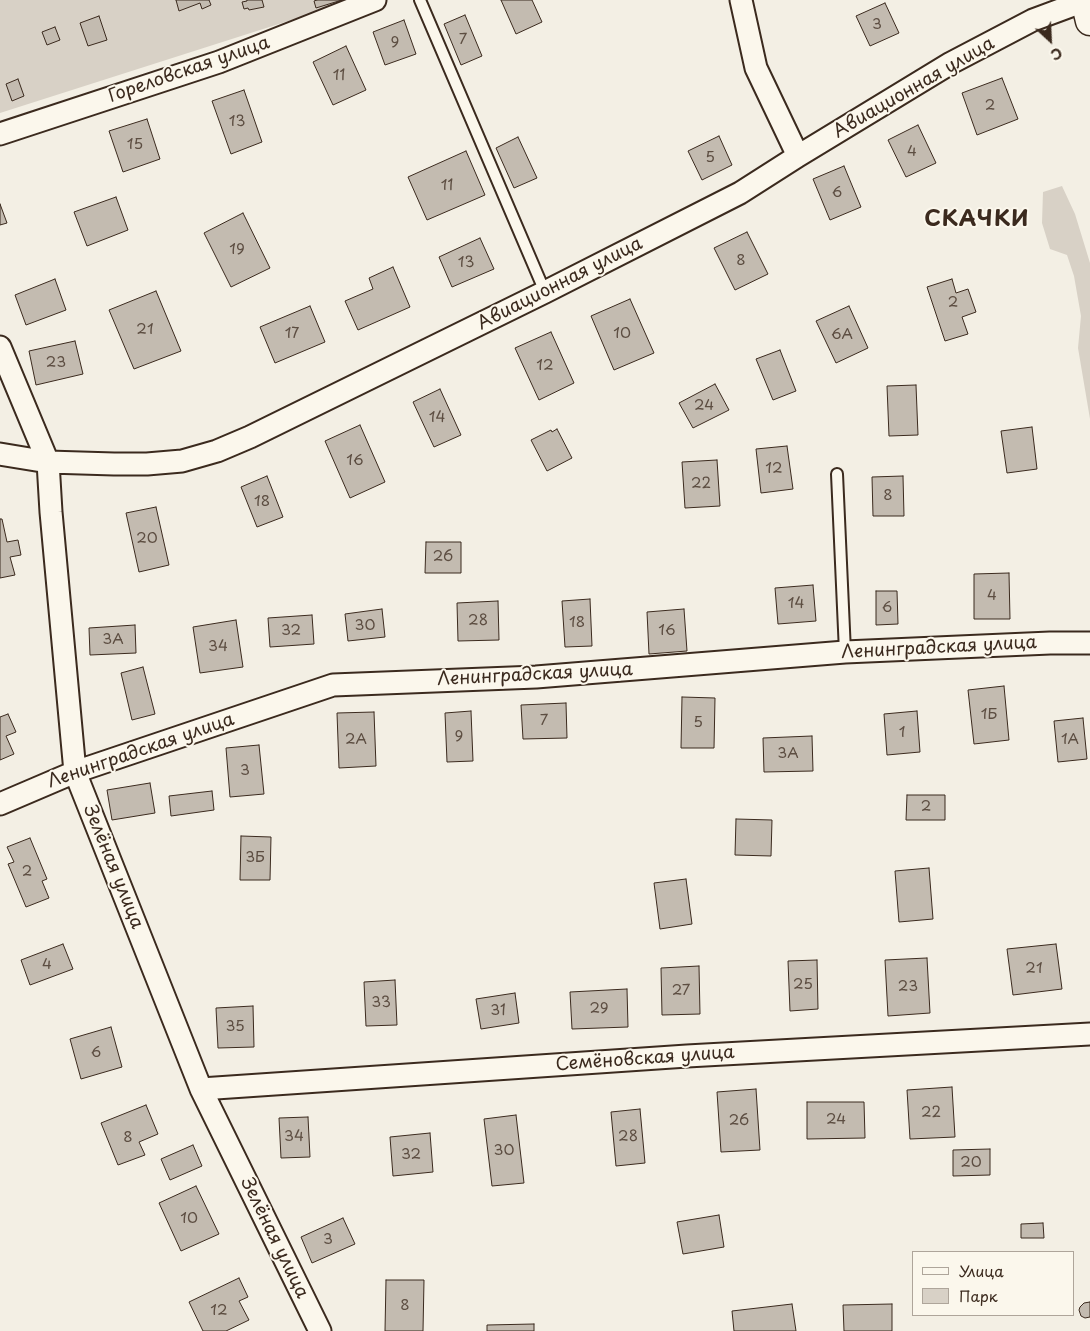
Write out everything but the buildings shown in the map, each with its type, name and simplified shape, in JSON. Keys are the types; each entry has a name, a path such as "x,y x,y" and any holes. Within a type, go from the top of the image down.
{"main road":[{"path":"1086,0 1090,21"}],"street":[{"name":"Гореловская улица","path":"0,134 219,62 375,0"},
{"path":"741,0 756,68 798,156"},
{"name":"Авиационная улица","path":"0,454 48,462 147,464 182,461 217,451 250,437 545,292 740,193 951,63 1033,20 1086,0"},
{"name":"Зелёная улица","path":"0,347 48,462 75,772 201,1089 320,1331"},
{"name":"Ленинградская улица","path":"0,804 75,772 333,685 536,677 845,652 1090,643"},
{"name":"Семёновская улица","path":"201,1089 696,1056 1090,1034"}],"lane":[{"path":"420,0 545,292"},
{"path":"837,474 845,652"}],"green space":[{"path":"0,0 354,0 0,113"},
{"path":"1062,186 1075,214 1090,263 1090,419 1078,348 1081,316 1074,276 1067,255 1050,249 1042,223 1043,192"}],"district":[{"name":"СКАЧКИ","path":"977,220"}]}
